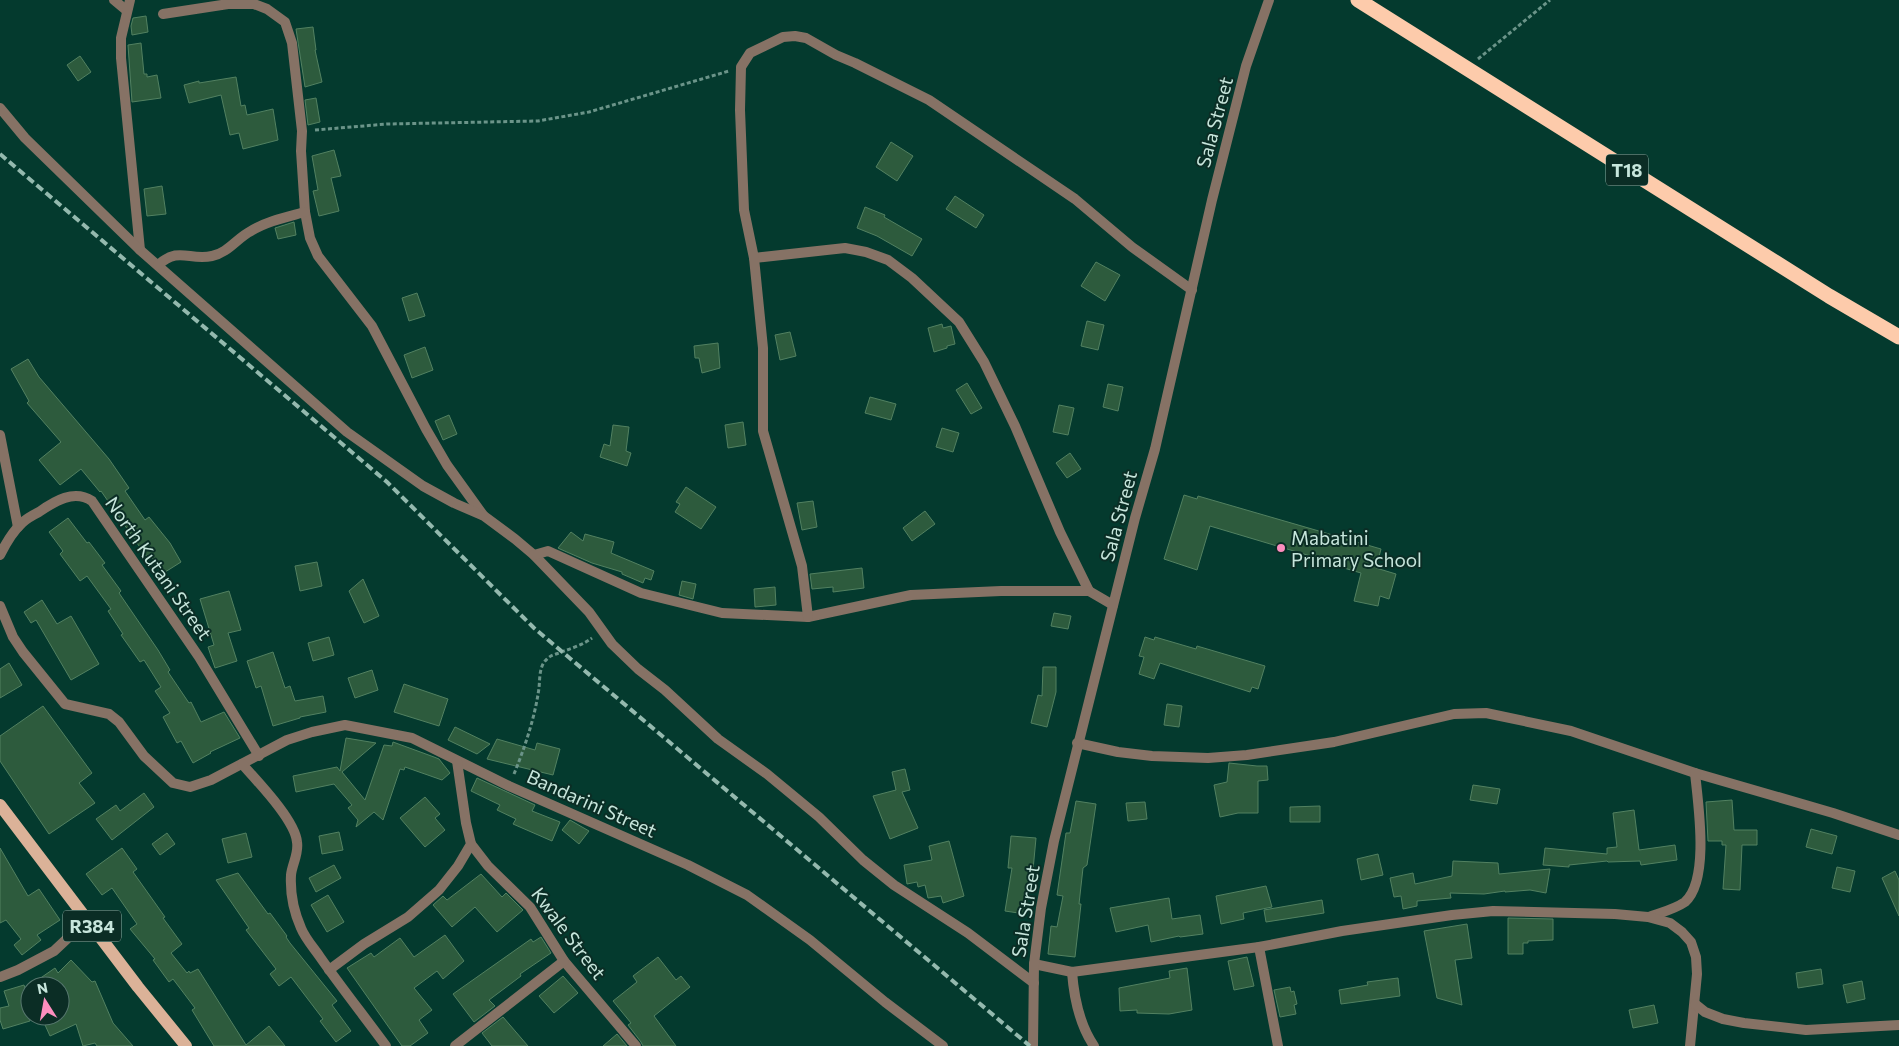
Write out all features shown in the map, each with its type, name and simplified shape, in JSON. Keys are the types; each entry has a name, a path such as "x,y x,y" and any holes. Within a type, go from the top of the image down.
{"highway":[{"name":"T18","path":"1358,0 1829,296 1899,337"}],"main road":[{"name":"R384","path":"0,805 186,1046"}],"street":[{"path":"114,0 126,10"},
{"path":"130,0 126,10 121,38 121,58 140,250"},
{"name":"Sala Street","path":"1033,1046 1034,964 1041,908 1054,841 1134,518 1155,449 1212,200 1246,66 1269,0"},
{"path":"163,14 228,4 254,4 267,9 284,22 292,43 302,131 301,151 310,238 318,256 372,326 446,465 484,516"},
{"path":"808,618 802,566 764,431 763,348 754,258 744,210 740,110 742,66 750,53 775,40 794,36 806,38 836,56 855,63 929,100 1075,199 1132,247 1192,290"},
{"path":"0,108 25,138 140,250 347,432 423,486 454,503 484,516 534,555 589,612 612,644 718,739 767,774 863,860 894,885 968,933 1034,983"},
{"path":"158,265 174,254 201,257 221,254 250,231 267,223 306,212"},
{"path":"754,258 845,248 866,252 888,260 912,278 959,322 988,370 1015,426 1060,532 1089,591 1113,606"},
{"path":"0,435 18,527"},
{"name":"North Kutani Street","path":"0,555 8,539 22,522 55,501 65,497 85,496 92,502 200,657 259,756"},
{"path":"534,555 548,551 641,592 722,613 808,618 911,594 1089,591"},
{"name":"Bandarini Street","path":"0,606 23,652 65,704 109,714 119,722 144,756 173,784 190,786 211,780 287,740 345,725 412,738 509,786 688,865 747,896 810,940 936,1044"},
{"path":"1077,743 1118,752 1152,756 1208,758 1247,755 1334,742 1445,716 1476,712 1498,714 1571,731 1695,773 1833,813 1899,835"},
{"path":"329,970 364,944 408,917 439,890 458,866 471,844 457,761"},
{"path":"242,764 285,817 298,842 297,855 291,874 291,885 296,916 302,930 329,970 386,1046"},
{"path":"1648,917 1680,905 1686,901 1692,892 1700,862 1701,846 1695,773"},
{"name":"Kwale Street","path":"471,844 488,866 530,906 564,961 636,1046"},
{"path":"1034,964 1072,972 1259,947 1452,915 1493,911 1615,914 1648,917 1670,923 1682,932 1691,942 1696,957 1695,1004 1690,1046"},
{"path":"0,977 18,970 54,951 87,920"},
{"path":"1259,947 1278,1046"},
{"path":"455,1046 564,961"},
{"path":"1072,972 1073,992 1078,1012 1087,1036 1094,1046"},
{"path":"1695,1004 1705,1012 1723,1019 1806,1030 1899,1025"}],"path":[{"path":"1466,69 1550,0"},
{"path":"302,131 387,124 538,121 589,112 672,89 742,66"},
{"path":"509,786 522,755 538,695 541,669 544,661 551,655 563,652 589,640 602,630"}],"building":[{"path":"146,16 148,32 132,35 131,26 133,18"},
{"path":"313,27 315,50 322,82 305,87 296,29"},
{"path":"141,43 144,74 147,74 147,77 157,75 161,98 132,102 128,45"},
{"path":"80,56 91,72 78,81 67,65"},
{"path":"236,77 241,106 245,105 247,115 273,109 278,140 243,149 239,133 230,135 221,95 189,103 184,85 199,81 199,83"},
{"path":"316,98 320,122 308,125 305,100"},
{"path":"891,142 913,156 897,181 876,167"},
{"path":"334,150 341,176 331,178 339,211 319,216 313,191 318,190 312,156"},
{"path":"162,186 166,214 147,216 144,189"},
{"path":"955,196 984,215 976,228 946,209"},
{"path":"865,207 885,215 884,217 922,239 912,256 877,236 857,228"},
{"path":"294,222 296,235 278,239 275,228"},
{"path":"1096,262 1120,275 1105,301 1081,286"},
{"path":"417,293 425,316 409,321 402,298"},
{"path":"1087,321 1104,325 1098,350 1081,346"},
{"path":"942,324 943,328 951,326 955,344 934,352 928,328"},
{"path":"790,332 796,356 780,360 775,335"},
{"path":"718,343 720,368 702,373 699,358 695,358 694,346"},
{"path":"425,347 433,370 412,378 404,355"},
{"path":"28,359 39,377 109,459 129,488 125,491 145,520 149,517 170,543 181,562 162,574 150,554 146,556 101,491 81,469 60,485 39,460 61,442 27,403 29,401 11,369"},
{"path":"967,383 982,408 971,414 956,390"},
{"path":"1108,384 1123,387 1118,411 1103,407"},
{"path":"870,397 896,404 891,420 865,413"},
{"path":"1059,405 1074,408 1068,435 1053,432"},
{"path":"449,415 457,434 443,440 435,421"},
{"path":"743,422 746,445 728,448 725,425"},
{"path":"613,425 629,427 626,451 631,453 627,466 600,457 604,444 610,446"},
{"path":"942,428 959,433 953,452 936,447"},
{"path":"1070,453 1081,469 1067,478 1056,463"},
{"path":"686,487 716,507 701,529 675,512 680,504 676,502"},
{"path":"1184,495 1197,499 1198,496 1381,549 1376,568 1396,574 1389,599 1380,596 1378,606 1354,601 1361,573 1344,568 1344,566 1210,526 1197,570 1164,559"},
{"path":"813,501 817,527 802,530 797,503"},
{"path":"925,511 935,524 912,541 903,528"},
{"path":"68,518 105,563 102,565 121,591 119,593 158,650 170,670 168,672 189,703 191,702 201,722 224,712 240,738 210,752 193,763 181,741 177,743 163,717 170,713 155,691 161,687 144,660 140,662 121,635 123,634 108,611 111,609 87,576 80,581 60,554 63,551 49,532"},
{"path":"571,532 583,541 585,534 614,542 611,553 654,571 651,580 645,578 643,583 622,574 622,572 592,563 558,548"},
{"path":"317,562 322,586 300,591 295,566"},
{"path":"862,568 864,588 833,592 833,587 812,589 810,574"},
{"path":"363,579 379,616 364,623 349,591"},
{"path":"682,581 696,584 693,599 679,595"},
{"path":"775,587 776,605 755,607 754,589"},
{"path":"229,591 241,630 228,633 237,661 215,668 208,647 214,645 200,599"},
{"path":"42,600 57,624 71,616 99,664 71,680 36,620 31,623 24,612"},
{"path":"1054,613 1071,616 1068,629 1051,626"},
{"path":"329,637 334,655 313,661 308,643"},
{"path":"1145,637 1154,640 1155,637 1196,649 1197,646 1265,666 1258,689 1252,687 1250,692 1160,663 1154,679 1139,674 1144,657 1139,656"},
{"path":"273,652 285,688 290,686 295,701 323,696 326,712 300,717 273,726 261,686 256,688 247,661"},
{"path":"9,663 22,685 0,698 0,669"},
{"path":"1043,667 1056,667 1056,692 1047,727 1031,723 1038,695 1042,696"},
{"path":"372,670 378,690 355,698 348,678"},
{"path":"404,684 448,699 439,726 394,712"},
{"path":"1167,704 1182,706 1179,727 1164,725"},
{"path":"43,706 92,773 79,783 95,803 49,834 0,761 0,736"},
{"path":"455,727 490,744 477,754 448,740"},
{"path":"346,738 376,743 342,772 365,800 384,745 392,746 393,742 439,759 450,773 442,780 405,767 404,770 400,769 383,820 374,812 356,827 358,820 348,808 352,805 334,784 296,792 293,776 337,767 340,771"},
{"path":"497,739 535,750 537,743 560,749 553,775 487,759"},
{"path":"1229,763 1267,766 1268,780 1258,781 1258,813 1238,813 1220,817 1214,785 1227,782"},
{"path":"905,769 910,790 902,792 918,828 890,839 873,796 896,790 892,772"},
{"path":"477,778 535,805 532,811 560,822 552,841 513,824 516,819 497,810 500,805 471,791"},
{"path":"1473,785 1500,789 1497,804 1470,800"},
{"path":"144,793 154,807 112,840 96,819 116,805 120,811"},
{"path":"425,797 440,814 435,818 445,830 425,847 400,818"},
{"path":"1732,800 1734,830 1757,830 1757,845 1742,845 1740,890 1723,889 1726,845 1722,845 1722,841 1708,841 1706,802"},
{"path":"1076,801 1096,804 1087,865 1083,868 1075,957 1048,954 1051,926 1057,927 1063,896 1057,895 1066,833 1070,833"},
{"path":"1145,802 1147,819 1128,821 1126,803"},
{"path":"1320,806 1320,822 1290,822 1290,807"},
{"path":"1634,810 1639,850 1675,845 1677,860 1641,865 1640,861 1607,861 1569,865 1569,867 1543,865 1545,848 1607,854 1607,848 1617,847 1613,813"},
{"path":"570,820 589,831 579,844 562,830"},
{"path":"1811,829 1837,836 1832,854 1806,847"},
{"path":"339,832 343,850 322,854 319,836"},
{"path":"167,833 175,844 160,855 152,844"},
{"path":"246,833 252,857 228,863 222,839"},
{"path":"1011,836 1036,838 1033,870 1025,914 1005,911 1012,868 1008,868"},
{"path":"949,841 964,896 943,903 941,896 928,898 925,885 918,887 917,882 907,884 904,865 932,860 929,846"},
{"path":"0,848 28,896 39,889 60,920 37,935 41,940 22,955 14,945 21,939 6,920 0,923"},
{"path":"122,848 137,869 133,872 182,944 171,953 187,973 198,969 246,1045 269,1026 285,1046 214,1046 192,1010 195,1008 173,979 169,982 153,960 155,959 130,929 137,924 112,888 102,895 86,874"},
{"path":"1378,854 1383,875 1361,880 1357,859"},
{"path":"1453,861 1498,863 1499,874 1550,869 1546,893 1530,890 1484,894 1450,893 1451,898 1417,901 1417,906 1403,909 1401,896 1394,897 1390,878 1413,873 1415,884 1452,876"},
{"path":"334,865 341,878 316,892 309,878"},
{"path":"1837,867 1855,871 1850,892 1832,888"},
{"path":"1895,871 1899,880 1899,916 1882,878"},
{"path":"238,873 268,914 270,913 290,943 337,1001 332,1005 351,1031 336,1042 320,1021 323,1019 291,977 279,986 270,974 276,969 246,930 249,928 216,880"},
{"path":"481,874 502,897 506,893 523,910 497,932 475,907 452,927 433,905 443,896 447,900"},
{"path":"1266,886 1272,907 1243,913 1244,919 1221,924 1216,896"},
{"path":"328,895 344,922 327,932 311,905"},
{"path":"1169,898 1172,919 1200,915 1203,934 1179,936 1151,942 1148,925 1116,932 1110,908"},
{"path":"1322,900 1324,913 1266,922 1264,910"},
{"path":"1508,918 1553,919 1553,940 1528,941 1528,943 1523,943 1523,954 1508,954"},
{"path":"1467,924 1472,958 1455,960 1462,1005 1437,998 1424,931"},
{"path":"445,935 464,961 443,979 437,971 414,988 432,1010 419,1020 428,1033 410,1046 402,1046 347,968 371,953 374,957 400,938 414,957"},
{"path":"541,937 551,953 520,974 521,976 489,1000 495,1006 474,1022 453,994 531,939 533,942"},
{"path":"658,957 676,980 681,976 690,987 654,1016 676,1046 643,1046 628,1025 631,1023 613,1001 637,982 633,976"},
{"path":"1247,957 1254,986 1234,990 1228,961"},
{"path":"71,960 92,982 95,981 113,1023 133,1046 97,1046 95,1043 83,1046 76,1024 50,1036 46,1026 70,1026 70,976 43,976 55,968 58,973"},
{"path":"1187,968 1192,1010 1169,1014 1137,1013 1137,1010 1120,1011 1119,988 1170,978 1169,971"},
{"path":"1821,969 1823,984 1798,988 1796,973"},
{"path":"563,976 578,993 554,1013 539,996"},
{"path":"1398,978 1400,996 1341,1004 1339,990 1368,985 1367,982"},
{"path":"1862,981 1865,999 1847,1003 1843,985"},
{"path":"20,986 20,1024 3,1029 0,1020 0,1008 9,1006 4,991"},
{"path":"1290,987 1291,992 1294,991 1297,1004 1294,1005 1296,1014 1280,1017 1274,990"},
{"path":"1654,1005 1658,1023 1633,1028 1629,1010"},
{"path":"503,1017 528,1046 492,1046 482,1033"},
{"path":"617,1034 627,1046 603,1046"}],"railway":[{"path":"0,154 387,482 534,628 1030,1046"}],"place":[{"name":"Mabatini Primary School","path":"1281,548"}]}
